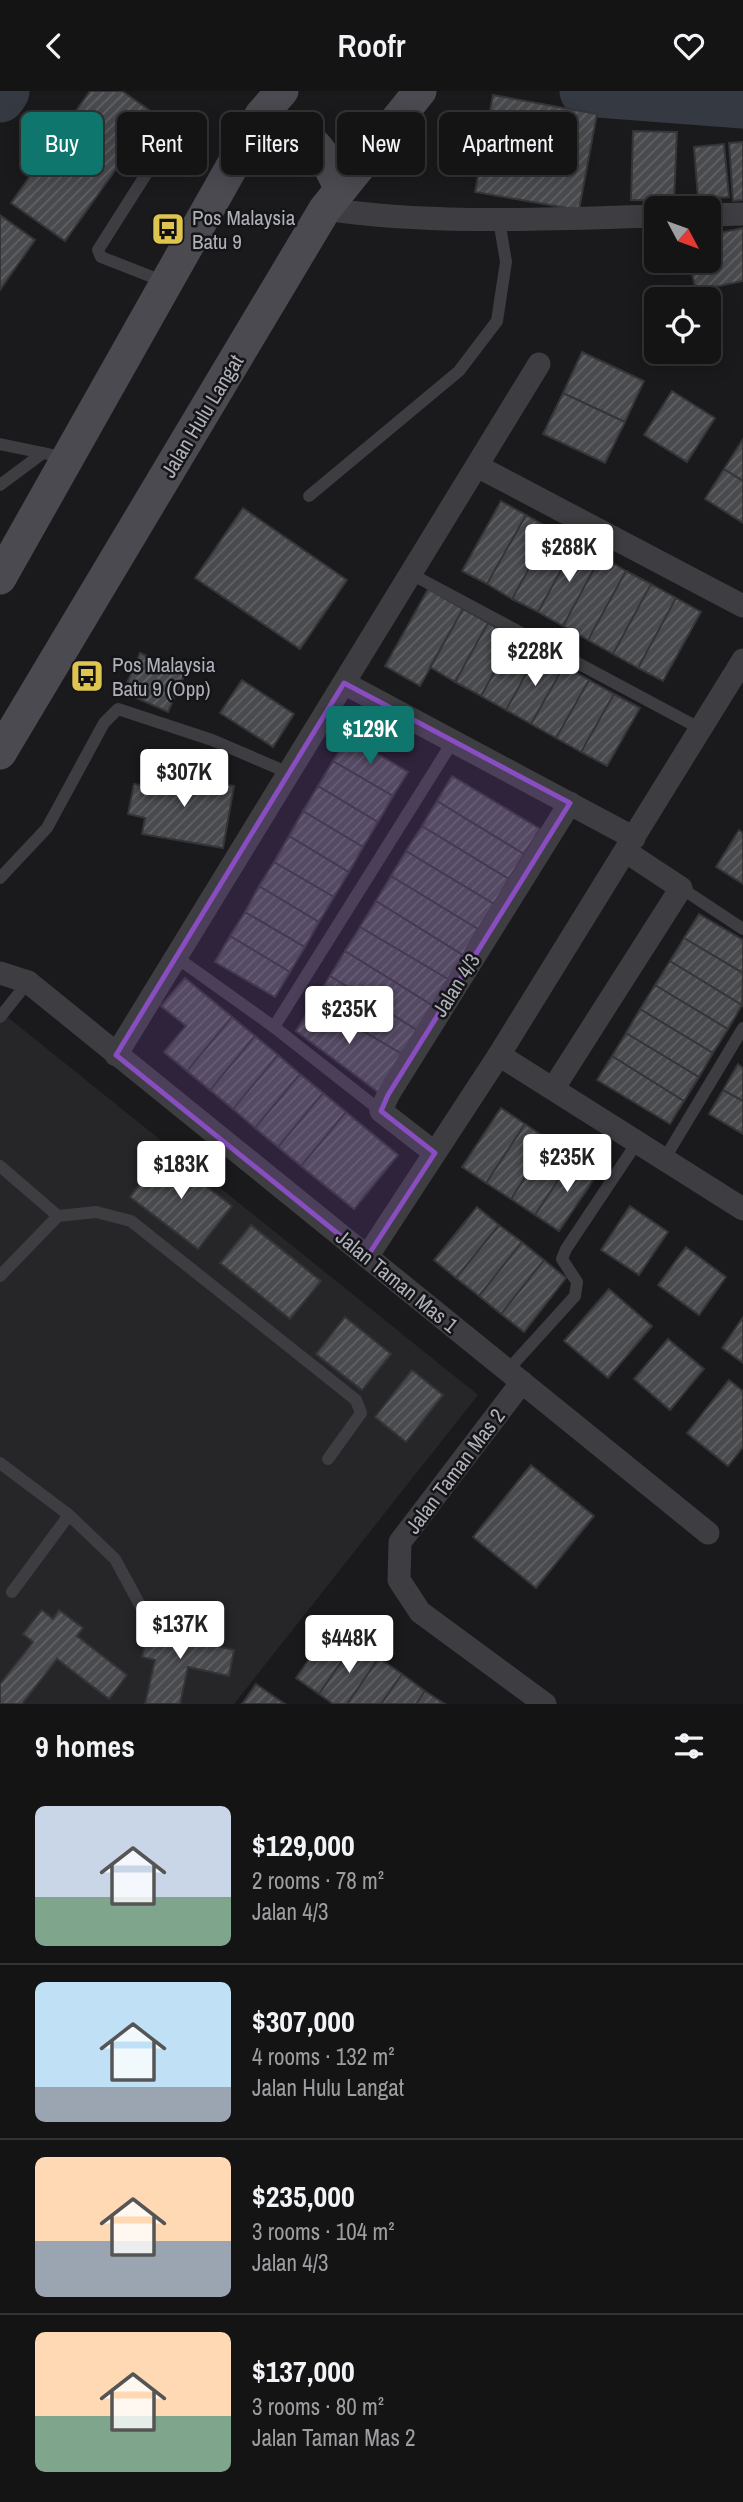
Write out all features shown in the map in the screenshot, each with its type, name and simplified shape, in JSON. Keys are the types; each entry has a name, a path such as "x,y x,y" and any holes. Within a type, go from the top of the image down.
{"main road":[{"name":"Jalan Hulu Langat","path":"0,753 333,199 420,91"},
{"path":"323,154 328,160 333,199"},
{"path":"0,578 55,455 167,283 229,175"}],"street":[{"path":"333,199 370,216 499,221 644,216"},
{"path":"721,215 743,214"},
{"path":"116,1055 539,364"},
{"path":"477,466 743,606"},
{"path":"366,1257 499,1055 743,660"},
{"path":"344,683 570,803 629,845 681,888 553,1089"},
{"name":"Jalan 4/3","path":"382,1111 388,1095 570,803"},
{"path":"0,973 28,982"},
{"name":"Jalan Taman Mas 1","path":"28,982 708,1533"},
{"path":"499,1055 743,1209"},
{"path":"382,1111 435,1153"},
{"name":"Jalan Taman Mas 2","path":"515,1377 400,1542 399,1580 420,1612 545,1704"}],"lane":[{"path":"146,175 98,250 102,257 167,283"},
{"path":"309,496 459,371 497,321 506,262 499,221"},
{"path":"0,444 55,455"},
{"path":"0,485 55,455"},
{"path":"411,574 701,729"},
{"path":"0,878 47,828 104,723 118,709 212,740 289,773"},
{"path":"274,1027 453,741"},
{"path":"681,888 743,929"},
{"path":"176,957 274,1027 382,1111"},
{"path":"0,1017 28,982"},
{"path":"665,1158 743,1028"},
{"path":"515,1377 575,1296 577,1282 562,1259 566,1249 638,1141"},
{"path":"0,1166 58,1216"},
{"path":"0,1276 58,1216 96,1212 131,1221 356,1400 361,1413 328,1459"},
{"path":"0,1464 69,1515 115,1559 147,1618"},
{"path":"12,1592 69,1515"}],"highlighted area":[{"path":"344,683 570,803 388,1095 381,1111 435,1153 367,1257 116,1055"}],"shaded area":[{"path":"0,1011 478,1395 234,1704 0,1704"}],"building":[{"path":"90,91 122,91 152,112 117,112 117,168 65,241 11,203 31,175 103,175 103,112 75,112"},
{"path":"493,95 597,114 579,210 475,192 478,175 577,175 577,112 490,112"},
{"path":"633,131 677,132 674,196 644,196 644,200 631,200"},
{"path":"743,142 743,200 733,201 729,143"},
{"path":"724,144 729,197 698,196 694,147"},
{"path":"0,215 35,240 0,290"},
{"path":"743,228 743,281 715,287 695,287 692,273 721,273 721,233"},
{"path":"582,352 644,381 625,422 563,393"},
{"path":"672,391 715,418 687,462 644,435"},
{"path":"563,393 625,422 605,463 543,434"},
{"path":"743,439 743,481 724,469"},
{"path":"724,469 743,481 743,523 705,499"},
{"path":"501,501 526,515 487,584 462,571"},
{"path":"243,508 347,580 300,649 195,578"},
{"path":"526,515 551,529 512,599 487,584"},
{"path":"551,529 576,543 538,612 512,599"},
{"path":"576,543 601,556 563,626 538,612"},
{"path":"601,556 626,571 588,640 563,626"},
{"path":"626,571 651,584 613,654 588,640"},
{"path":"651,584 676,598 638,668 613,654"},
{"path":"428,589 463,609 420,686 385,666"},
{"path":"676,598 701,612 663,681 638,668"},
{"path":"463,609 488,623 455,682 430,667"},
{"path":"488,623 514,637 481,696 455,682"},
{"path":"514,637 539,651 506,710 481,696"},
{"path":"539,651 564,666 531,724 506,710"},
{"path":"140,653 185,674 168,712 123,692"},
{"path":"564,666 589,680 556,738 531,724"},
{"path":"242,680 294,714 273,747 220,713"},
{"path":"589,680 614,694 581,752 556,738"},
{"path":"614,694 640,708 607,766 581,752"},
{"path":"348,736 408,772 393,796 333,761"},
{"path":"333,761 393,796 378,822 318,786"},
{"path":"153,773 234,786 223,848 142,834 145,818 128,814 134,784 150,787"},
{"path":"452,776 540,829 524,854 437,801"},
{"path":"318,786 378,822 363,847 303,811"},
{"path":"437,801 524,854 509,879 422,826"},
{"path":"303,811 363,847 349,872 289,836"},
{"path":"422,826 509,879 494,904 406,851"},
{"path":"739,830 743,833 743,884 716,867"},
{"path":"289,836 349,872 334,897 274,862"},
{"path":"406,851 494,904 478,929 391,876"},
{"path":"274,862 334,897 319,922 259,886"},
{"path":"391,876 478,929 463,955 376,901"},
{"path":"259,886 319,922 305,947 245,912"},
{"path":"376,901 463,955 448,979 360,927"},
{"path":"245,912 305,947 290,972 230,936"},
{"path":"699,914 743,940 743,973 684,938"},
{"path":"360,927 448,979 432,1005 345,951"},
{"path":"230,936 290,972 275,997 215,962"},
{"path":"684,938 743,973 742,1005 670,961"},
{"path":"345,951 432,1005 417,1030 330,976"},
{"path":"670,961 742,1005 728,1029 655,985"},
{"path":"330,976 417,1030 402,1054 314,1002"},
{"path":"185,978 232,1017 187,1071 164,1052 186,1026 161,1006"},
{"path":"655,985 728,1029 713,1053 640,1009"},
{"path":"314,1002 402,1054 378,1092 296,1031"},
{"path":"640,1009 713,1053 699,1077 626,1033"},
{"path":"232,1017 255,1036 210,1090 187,1071"},
{"path":"626,1033 699,1077 684,1101 612,1056"},
{"path":"255,1036 278,1055 233,1109 210,1090"},
{"path":"278,1055 300,1074 255,1128 233,1109"},
{"path":"612,1056 684,1101 670,1124 597,1080"},
{"path":"738,1064 743,1068 743,1101 723,1090"},
{"path":"300,1074 323,1093 278,1147 255,1128"},
{"path":"723,1090 743,1101 743,1134 709,1114"},
{"path":"323,1093 346,1112 301,1166 278,1147"},
{"path":"501,1108 525,1124 486,1183 462,1167"},
{"path":"346,1112 398,1155 354,1209 301,1166"},
{"path":"525,1124 549,1140 511,1199 486,1183"},
{"path":"549,1140 574,1156 535,1215 511,1199"},
{"path":"163,1153 232,1206 198,1249 130,1197"},
{"path":"574,1156 598,1173 559,1231 535,1215"},
{"path":"630,1206 668,1232 639,1275 601,1250"},
{"path":"477,1207 499,1225 456,1278 434,1260"},
{"path":"251,1225 321,1281 290,1319 220,1263"},
{"path":"499,1225 522,1242 479,1296 456,1278"},
{"path":"522,1242 544,1260 501,1314 479,1296"},
{"path":"686,1247 726,1277 699,1315 658,1285"},
{"path":"544,1260 566,1278 524,1332 501,1314"},
{"path":"609,1289 652,1326 608,1378 564,1341"},
{"path":"345,1317 391,1354 362,1390 316,1354"},
{"path":"743,1317 743,1363 722,1348"},
{"path":"668,1339 704,1369 670,1410 634,1379"},
{"path":"412,1370 443,1395 406,1442 375,1417"},
{"path":"729,1380 743,1391 743,1447 728,1466 687,1433"},
{"path":"531,1465 594,1516 536,1588 473,1537"},
{"path":"42,1610 53,1619 59,1610 83,1628 77,1636 127,1675 109,1699 57,1659 22,1704 0,1704 0,1684 33,1642 23,1634"},
{"path":"163,1619 197,1626 194,1641 234,1650 229,1676 188,1667 180,1704 145,1704 155,1660 142,1657 148,1631 160,1634"},
{"path":"332,1626 355,1642 319,1694 296,1678"},
{"path":"355,1642 379,1658 347,1704 333,1704 319,1694"},
{"path":"379,1658 402,1674 381,1704 347,1704"},
{"path":"402,1674 425,1691 416,1704 381,1704"},
{"path":"256,1684 285,1704 242,1704"},
{"path":"425,1691 445,1704 416,1704"}],"waterway":[{"path":"0,97 4,91"},
{"path":"585,91 743,103"}],"place":[{"name":"Pos Malaysia Batu 9","path":"168,229"},
{"name":"Pos Malaysia Batu 9 (Opp)","path":"87,676"}]}
